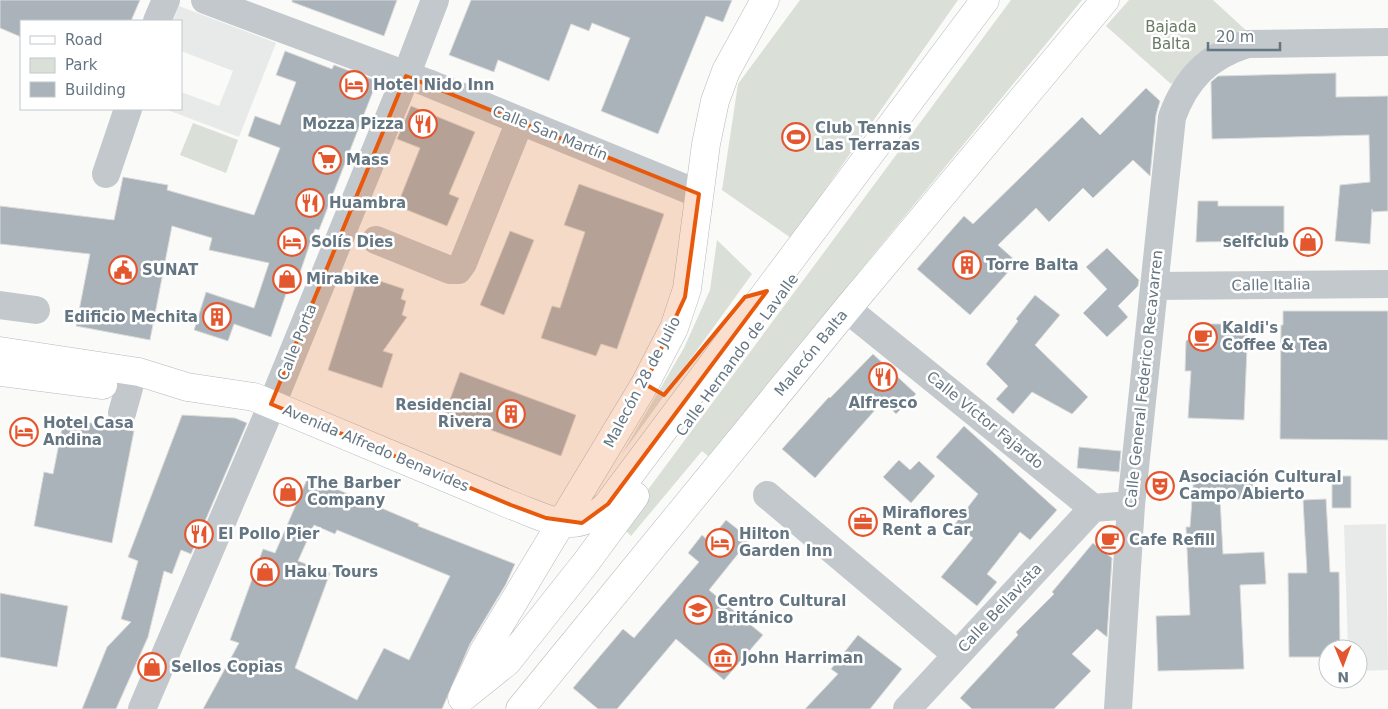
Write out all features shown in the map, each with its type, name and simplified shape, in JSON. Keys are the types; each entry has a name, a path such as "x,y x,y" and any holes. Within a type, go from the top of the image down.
{"main road":[{"name":"Malecón 28 de Julio","path":"458,704 484,651 645,384 674,328 685,297 708,130 715,101 726,71 765,0"},
{"name":"Calle Hernando de Lavalle","path":"563,522 582,523 593,518 608,504 985,0"},
{"name":"Calle Hernando de Lavalle","path":"458,704 507,662 584,565 787,285 1001,0"},
{"name":"Malecón Balta","path":"520,709 847,309 1105,0"},
{"path":"645,384 661,393 666,393 745,297 767,291"},
{"name":"Avenida Alfredo Benavides","path":"0,351 139,372 186,386 254,397 511,505 563,522"},
{"name":"Avenida Alfredo Benavides","path":"0,372 126,400 148,390 186,386"}],"street":[{"path":"157,20 166,0"},
{"name":"Calle San Martín","path":"205,0 406,76 699,194"},
{"name":"Calle Porta","path":"142,709 271,404 406,76 435,0"},
{"name":"Calle General Federico Recavarren","path":"1118,709 1131,505 1172,117 1180,94 1209,62 1230,50 1247,44 1388,42"},
{"path":"106,174 128,110"},
{"path":"376,240 450,270 458,270 463,263 520,121"},
{"name":"Calle Italia","path":"1154,286 1388,284"},
{"path":"0,305 36,310"},
{"name":"Calle Víctor Fajardo","path":"847,309 1093,508"},
{"path":"767,495 957,655"},
{"path":"1093,508 1131,505"},
{"name":"Calle Bellavista","path":"907,709 1093,508"}],"highlighted area":[{"path":"406,76 699,194 685,297 645,384 664,395 745,297 767,291 608,504 582,523 546,518 511,505 271,404"}],"shaded area":[{"path":"179,6 276,43 239,137 168,110 182,110 182,92 219,106 233,71 182,51 182,20 173,20"},
{"path":"1386,524 1388,670 1368,671 1368,639 1348,639 1344,525"}],"green space":[{"name":"Club Tennis Las Terrazas","path":"800,0 958,0 791,238 722,190 738,84"},
{"path":"1011,0 1082,0 708,456 702,451 631,536 621,526"},
{"name":"Bajada Balta","path":"1129,0 1213,0 1250,34 1201,56 1171,84 1106,26"},
{"path":"193,123 238,140 226,173 180,155"},
{"path":"717,240 752,274 622,454 684,348 710,290"}],"building":[{"path":"0,0 140,0 131,20 20,20 20,37 0,28"},
{"path":"292,0 397,0 384,36 292,2"},
{"path":"471,0 732,0 723,22 706,16 658,134 601,111 630,38 592,23 589,31 571,24 549,81 498,60 494,72 449,55"},
{"path":"285,51 332,69 334,65 377,81 319,230 315,229 293,293 287,291 271,337 234,324 228,341 194,330 206,292 254,308 269,263 209,250 212,238 172,226 150,340 76,326 90,254 0,244 0,206 114,220 123,177 168,185 167,190 254,215 280,148 248,136 255,116 280,125 296,82 276,75"},
{"path":"1336,73 1336,97 1388,96 1388,211 1372,212 1372,209 1370,244 1335,241 1340,185 1370,182 1369,135 1212,139 1211,82 1218,76"},
{"path":"1146,88 1160,101 1156,115 1150,176 1133,160 1093,198 1083,188 1049,222 1036,208 998,245 1017,262 970,315 917,269 964,216 973,224 1082,117 1100,135"},
{"path":"411,106 475,132 449,194 459,198 447,226 397,206 420,148 397,139"},
{"path":"579,184 664,214 617,349 601,344 596,356 541,338 552,306 560,308 585,232 564,225"},
{"path":"1198,201 1218,201 1218,206 1284,206 1284,241 1196,242"},
{"path":"510,231 534,240 504,315 480,305"},
{"path":"1107,248 1139,280 1138,286 1118,306 1128,317 1107,337 1083,313 1107,289 1086,267"},
{"path":"359,274 404,289 401,299 406,301 402,315 407,317 383,351 393,354 382,388 328,370"},
{"path":"1035,295 1060,315 1035,345 1088,397 1072,414 1032,392 1013,414 996,399 1008,386 986,364 1018,321 1016,319"},
{"path":"1283,311 1388,311 1388,440 1280,439 1281,325 1283,325"},
{"path":"1210,324 1248,324 1244,420 1188,418 1191,371 1185,371 1186,341"},
{"path":"873,354 916,394 896,414 883,401 815,478 782,449 829,397"},
{"name":"Residencial Rivera","path":"460,372 576,415 561,456 445,413"},
{"path":"182,415 235,418 247,423 191,554 181,550 172,574 164,571 148,637 116,709 82,709 107,647 131,622 121,619 138,561 128,557"},
{"path":"64,418 134,431 112,543 34,526 44,472 53,474"},
{"path":"964,426 1057,510 1030,540 1020,532 987,574 997,582 977,606 941,577 973,538 955,524 978,494 936,457"},
{"path":"1079,447 1121,451 1119,472 1077,468"},
{"path":"899,460 910,470 919,461 935,476 911,503 883,477"},
{"path":"1194,473 1254,474 1252,500 1220,498 1223,554 1264,552 1266,584 1240,585 1244,669 1158,671 1156,616 1190,615 1186,527 1190,527"},
{"path":"1332,476 1351,476 1351,508 1332,508"},
{"path":"308,477 419,524 418,526 515,564 506,584 470,644 442,709 203,709 239,643 230,640 263,549 275,553","holes":["314,525 335,534 337,530 450,576 409,660 384,648 357,700 295,668 330,573 298,561"]},
{"path":"1326,499 1330,572 1339,572 1340,639 1318,639 1318,657 1289,657 1288,573 1307,573 1303,500"},
{"path":"726,520 750,539 709,590 763,635 724,680 676,639 617,709 598,709 573,688 623,629 634,638 699,562 688,553 702,535 709,541"},
{"path":"1093,543 1112,558 1107,637 1097,629 1072,654 1091,671 1054,709 972,709 960,698 1018,635 1016,632 1054,594 1052,592"},
{"path":"0,593 68,606 57,667 0,657"},
{"path":"858,635 902,669 870,709 805,709 838,674 831,669"}],"place":[{"name":"Hotel Nido Inn","path":"354,85"},
{"name":"Mozza Pizza","path":"423,124"},
{"name":"Club Tennis Las Terrazas","path":"796,137"},
{"name":"Mass","path":"327,160"},
{"name":"Huambra","path":"310,203"},
{"name":"Solís Dies","path":"292,242"},
{"name":"selfclub","path":"1308,242"},
{"name":"Torre Balta","path":"967,265"},
{"name":"SUNAT","path":"123,270"},
{"name":"Mirabike","path":"287,279"},
{"name":"Edificio Mechita","path":"217,317"},
{"name":"Kaldi's Coffee & Tea","path":"1203,337"},
{"name":"Alfresco","path":"883,377"},
{"name":"Residencial Rivera","path":"511,414"},
{"name":"Hotel Casa Andina","path":"24,432"},
{"name":"Asociación Cultural Campo Abierto","path":"1160,486"},
{"name":"The Barber Company","path":"288,492"},
{"name":"Miraflores Rent a Car","path":"863,522"},
{"name":"El Pollo Pier","path":"199,534"},
{"name":"Cafe Refill","path":"1110,540"},
{"name":"Hilton Garden Inn","path":"720,543"},
{"name":"Haku Tours","path":"265,572"},
{"name":"Centro Cultural Británico","path":"698,610"},
{"name":"John Harriman","path":"723,658"},
{"name":"Sellos Copias","path":"152,667"}]}
